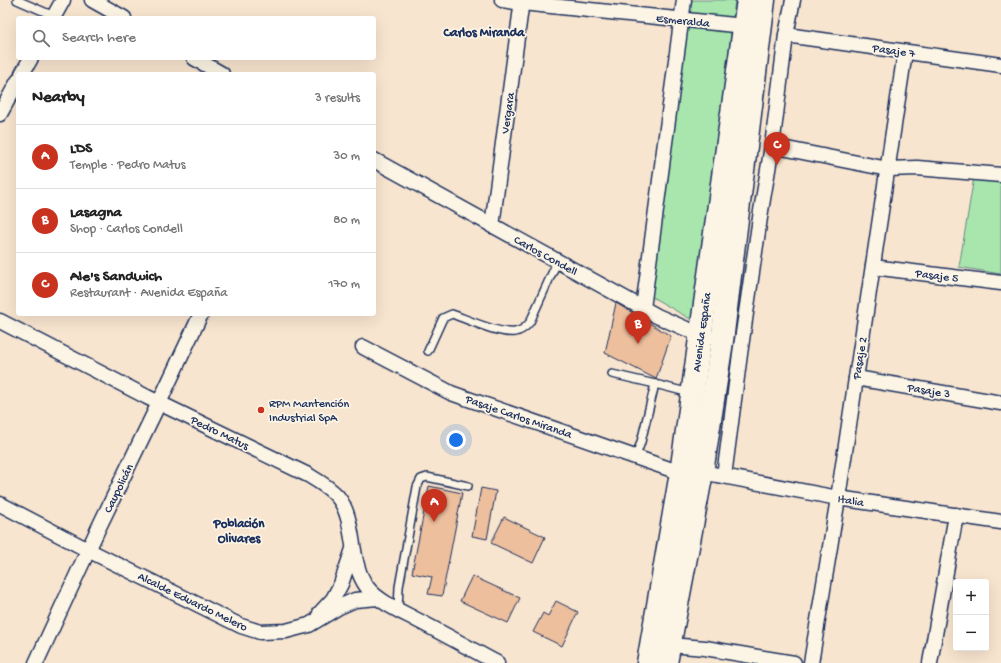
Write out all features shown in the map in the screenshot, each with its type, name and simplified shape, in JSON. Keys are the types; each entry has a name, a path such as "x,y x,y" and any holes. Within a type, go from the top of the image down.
{"main road":[{"name":"Avenida España","path":"648,663 692,472 693,394 711,339 748,0"},
{"name":"Avenida España","path":"668,654 711,339 764,0"}],"street":[{"path":"54,16 63,0"},
{"path":"92,0 120,16"},
{"name":"Esmeralda","path":"502,0 744,26"},
{"path":"643,308 684,0"},
{"path":"724,476 740,354 772,146 792,0"},
{"name":"Vergara","path":"492,226 522,2"},
{"name":"Pasaje 7","path":"786,35 1001,66"},
{"name":"Pasaje 2","path":"812,663 906,52"},
{"path":"23,72 30,60"},
{"path":"198,60 218,72"},
{"path":"0,114 16,86"},
{"path":"772,146 888,169 917,168 1001,175"},
{"name":"Carlos Condell","path":"376,161 657,316 711,339"},
{"name":"Pasaje 5","path":"873,266 1001,283"},
{"name":"Caupolicán","path":"36,663 88,550 160,403 199,316"},
{"name":"Pedro Matus","path":"0,321 160,403 308,475 324,485 337,496 346,511 353,548 361,578 368,589 378,598"},
{"name":"Pasaje Carlos Miranda","path":"363,347 451,393 636,456 692,472"},
{"name":"Pasaje 3","path":"856,378 1001,402"},
{"name":"Italia","path":"692,472 724,476 838,498 1001,522"},
{"name":"Alcalde Eduardo Melero","path":"0,504 88,550 241,626 260,632 286,631 309,625 339,607 355,600 378,598"},
{"path":"930,663 956,515"},
{"path":"309,625 333,599 341,584 353,548"},
{"path":"378,598 498,663"},
{"path":"668,654 704,648 794,663"}],"lane":[{"path":"17,0 51,16"},
{"path":"428,351 443,318 447,315 452,314 503,332 515,332 525,328 530,322 557,262"},
{"path":"612,374 693,394"},
{"path":"636,456 641,442 655,384"},
{"path":"398,610 399,587 418,487 421,479 427,477 468,486"}],"green space":[{"path":"678,0 735,0 697,323 640,290"},
{"path":"974,177 1001,181 1001,274 959,267"}],"building":[{"path":"616,303 671,336 656,379 605,353"},
{"path":"429,486 462,493 442,596 428,594 432,577 412,573"},
{"path":"481,488 496,491 487,539 472,536"},
{"path":"504,517 545,537 533,563 491,543"},
{"path":"472,576 520,598 508,623 460,601"},
{"path":"556,601 578,612 562,646 533,632 543,613 548,616"}],"place":[{"name":"Ale's Sandwich","path":"777,165"},
{"name":"Lasagna","path":"638,344"},
{"name":"RPM Mantención Industrial SpA","path":"261,410"},
{"name":"LDS","path":"434,522"}],"district":[{"name":"Carlos Miranda","path":"484,31"},
{"name":"Población Olivares","path":"239,530"}]}
